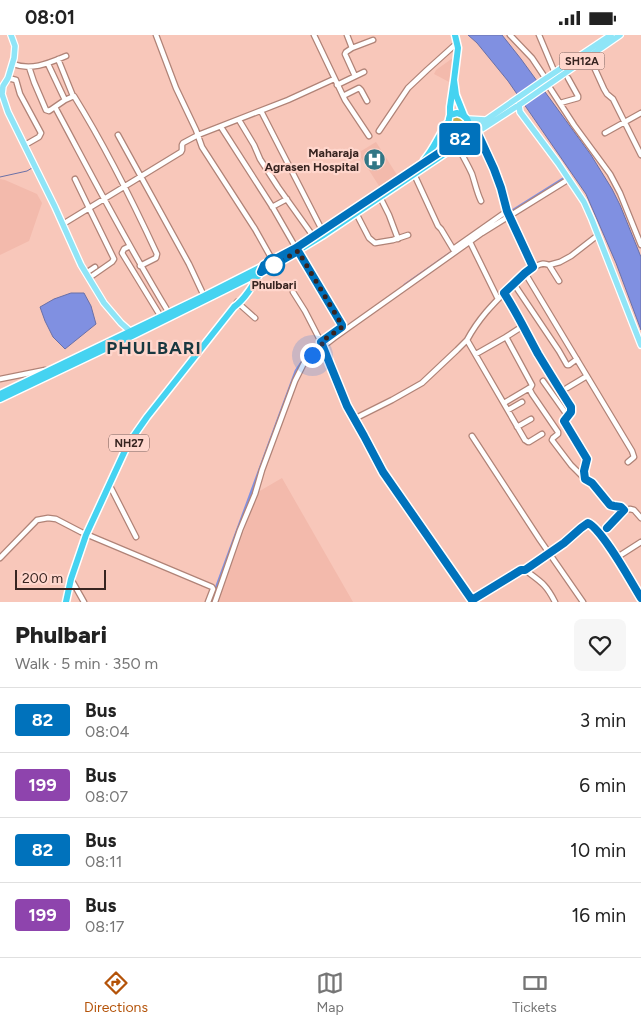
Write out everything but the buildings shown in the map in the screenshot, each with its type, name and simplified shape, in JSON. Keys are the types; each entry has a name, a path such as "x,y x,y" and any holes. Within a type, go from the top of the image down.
{"highway":[{"name":"NH27","path":"418,167 431,151 449,119 458,55 458,43 455,35"},
{"name":"NH27","path":"66,602 71,579 86,535 123,453 134,435 236,304 261,268 297,249 356,213 457,145 467,136 469,129 456,95 454,79"},
{"path":"466,117 457,113 449,119 450,129 455,134 467,136"},
{"name":"NH27","path":"236,304 254,275 261,268 297,249 322,230 467,136"},
{"path":"0,399 261,268"},
{"path":"0,394 254,275"},
{"path":"236,285 242,293"}],"main road":[{"path":"11,35 15,46 13,64 1,95 14,126 25,145 87,276 128,335"},
{"name":"SH12A","path":"467,136 477,132 520,104 555,73 611,35"},
{"name":"SH12A","path":"545,83 620,35"},
{"path":"520,104 584,202 641,345"},
{"name":"SH12A","path":"467,136 487,120 520,104"},
{"path":"466,117 475,121 487,120"}],"street":[{"path":"156,35 202,147 256,229 273,261"},
{"path":"314,35 337,85 369,136"},
{"path":"347,35 352,48"},
{"path":"510,35 534,61 545,83 610,173 641,245"},
{"path":"539,35 555,73"},
{"path":"355,76 345,53 352,48 372,41"},
{"path":"379,131 410,86 458,43"},
{"path":"13,64 29,67 48,64 66,56"},
{"path":"589,56 604,89 613,99 641,155"},
{"path":"58,59 73,96 75,96 106,152 157,254 156,258 140,266"},
{"path":"48,64 65,100"},
{"path":"29,67 46,110 49,111 73,96"},
{"path":"337,85 364,72"},
{"path":"8,78 16,80 20,94 41,133 39,137 25,145"},
{"path":"560,103 578,98 568,78"},
{"path":"62,224 181,152 182,144 198,135 261,111 334,79"},
{"path":"343,96 359,88 367,101"},
{"path":"55,107 140,266 169,313"},
{"path":"261,111 322,230"},
{"path":"605,133 641,113"},
{"path":"239,120 260,159 313,236"},
{"path":"220,127 272,207 342,325 304,363 295,381 216,600 221,602"},
{"path":"477,132 494,169 508,213 533,267"},
{"path":"118,135 189,264 204,296"},
{"path":"457,145 471,173 481,201"},
{"path":"414,174 438,226 453,249 508,213 568,179"},
{"path":"76,179 114,259 87,276"},
{"path":"380,197 398,239"},
{"path":"272,207 287,199"},
{"path":"356,213 371,241 375,243 398,239 408,235"},
{"path":"322,344 470,242 508,213"},
{"path":"354,419 422,383 467,340 481,317 525,273 533,267 546,263 549,265 566,259 598,235"},
{"path":"470,242 498,299"},
{"path":"130,246 124,249 122,253 161,317"},
{"path":"549,265 559,281"},
{"path":"87,276 95,267"},
{"path":"525,273 632,451 634,457 628,462"},
{"path":"514,284 567,365 577,359"},
{"path":"293,292 322,344 347,406 383,472 472,601 521,570 525,570 588,523 600,534 641,598"},
{"path":"504,293 553,380 571,407 571,412 564,419 564,423 587,459 584,471 585,479"},
{"path":"236,304 255,318"},
{"path":"476,354 523,326"},
{"path":"504,403 532,385 506,337"},
{"path":"467,340 525,440 528,442 542,434"},
{"path":"0,379 50,370"},
{"path":"567,388 587,376"},
{"path":"543,381 567,415"},
{"path":"529,388 558,432 552,439 571,465 585,479 592,483 610,505 621,507 624,510"},
{"path":"508,410 522,402"},
{"path":"517,427 531,419"},
{"path":"472,436 582,602"},
{"path":"109,484 136,537"},
{"path":"600,534 624,510 634,510 641,518"},
{"path":"0,558 37,520 48,517 56,519 86,535 212,587 208,602"},
{"path":"616,558 641,543"},
{"path":"525,570 544,583 555,602"},
{"path":"71,579 84,602"}],"shaded area":[{"path":"457,55 451,83 434,74 436,70"},
{"path":"452,118 463,119 465,122 466,126 462,132 456,132 451,127"},
{"path":"446,129 454,138 433,153"},
{"name":"Maharaja Agrasen Hospital","path":"376,142 399,178 381,189 358,153"},
{"path":"0,179 37,194 42,203 29,241 0,255"},
{"path":"282,478 353,602 218,602 258,492"}],"water":[{"path":"468,35 502,35 591,155 612,189 641,257 641,330 616,263 586,194 508,81 477,43"},
{"path":"71,293 84,293 91,306 96,324 65,349 53,337 40,307 54,299"}],"waterway":[{"path":"0,177 27,171 32,168"},
{"path":"501,218 563,179"},
{"path":"405,285 455,250"},
{"path":"211,602 296,371 308,356 332,337"}],"bus line":[{"name":"82","path":"607,528 624,510 621,507 610,505 592,483 585,479 584,471 587,459 564,423 564,419 572,410 571,407 553,380 504,293 533,267 507,211 494,169 477,132 468,138 466,135 296,248 264,265 261,272 298,251 302,257 342,325 342,327 321,342 347,406 383,472 472,600 521,570 525,570 564,543 588,523 600,534 641,598"}],"place":[{"name":"Maharaja Agrasen Hospital","path":"375,160"},
{"name":"Phulbari","path":"274,265"}],"district":[{"name":"PHULBARI","path":"154,348"}],"route":[{"path":"274,265 298,251 342,325 342,327 321,342 323,346 312,355"}]}
